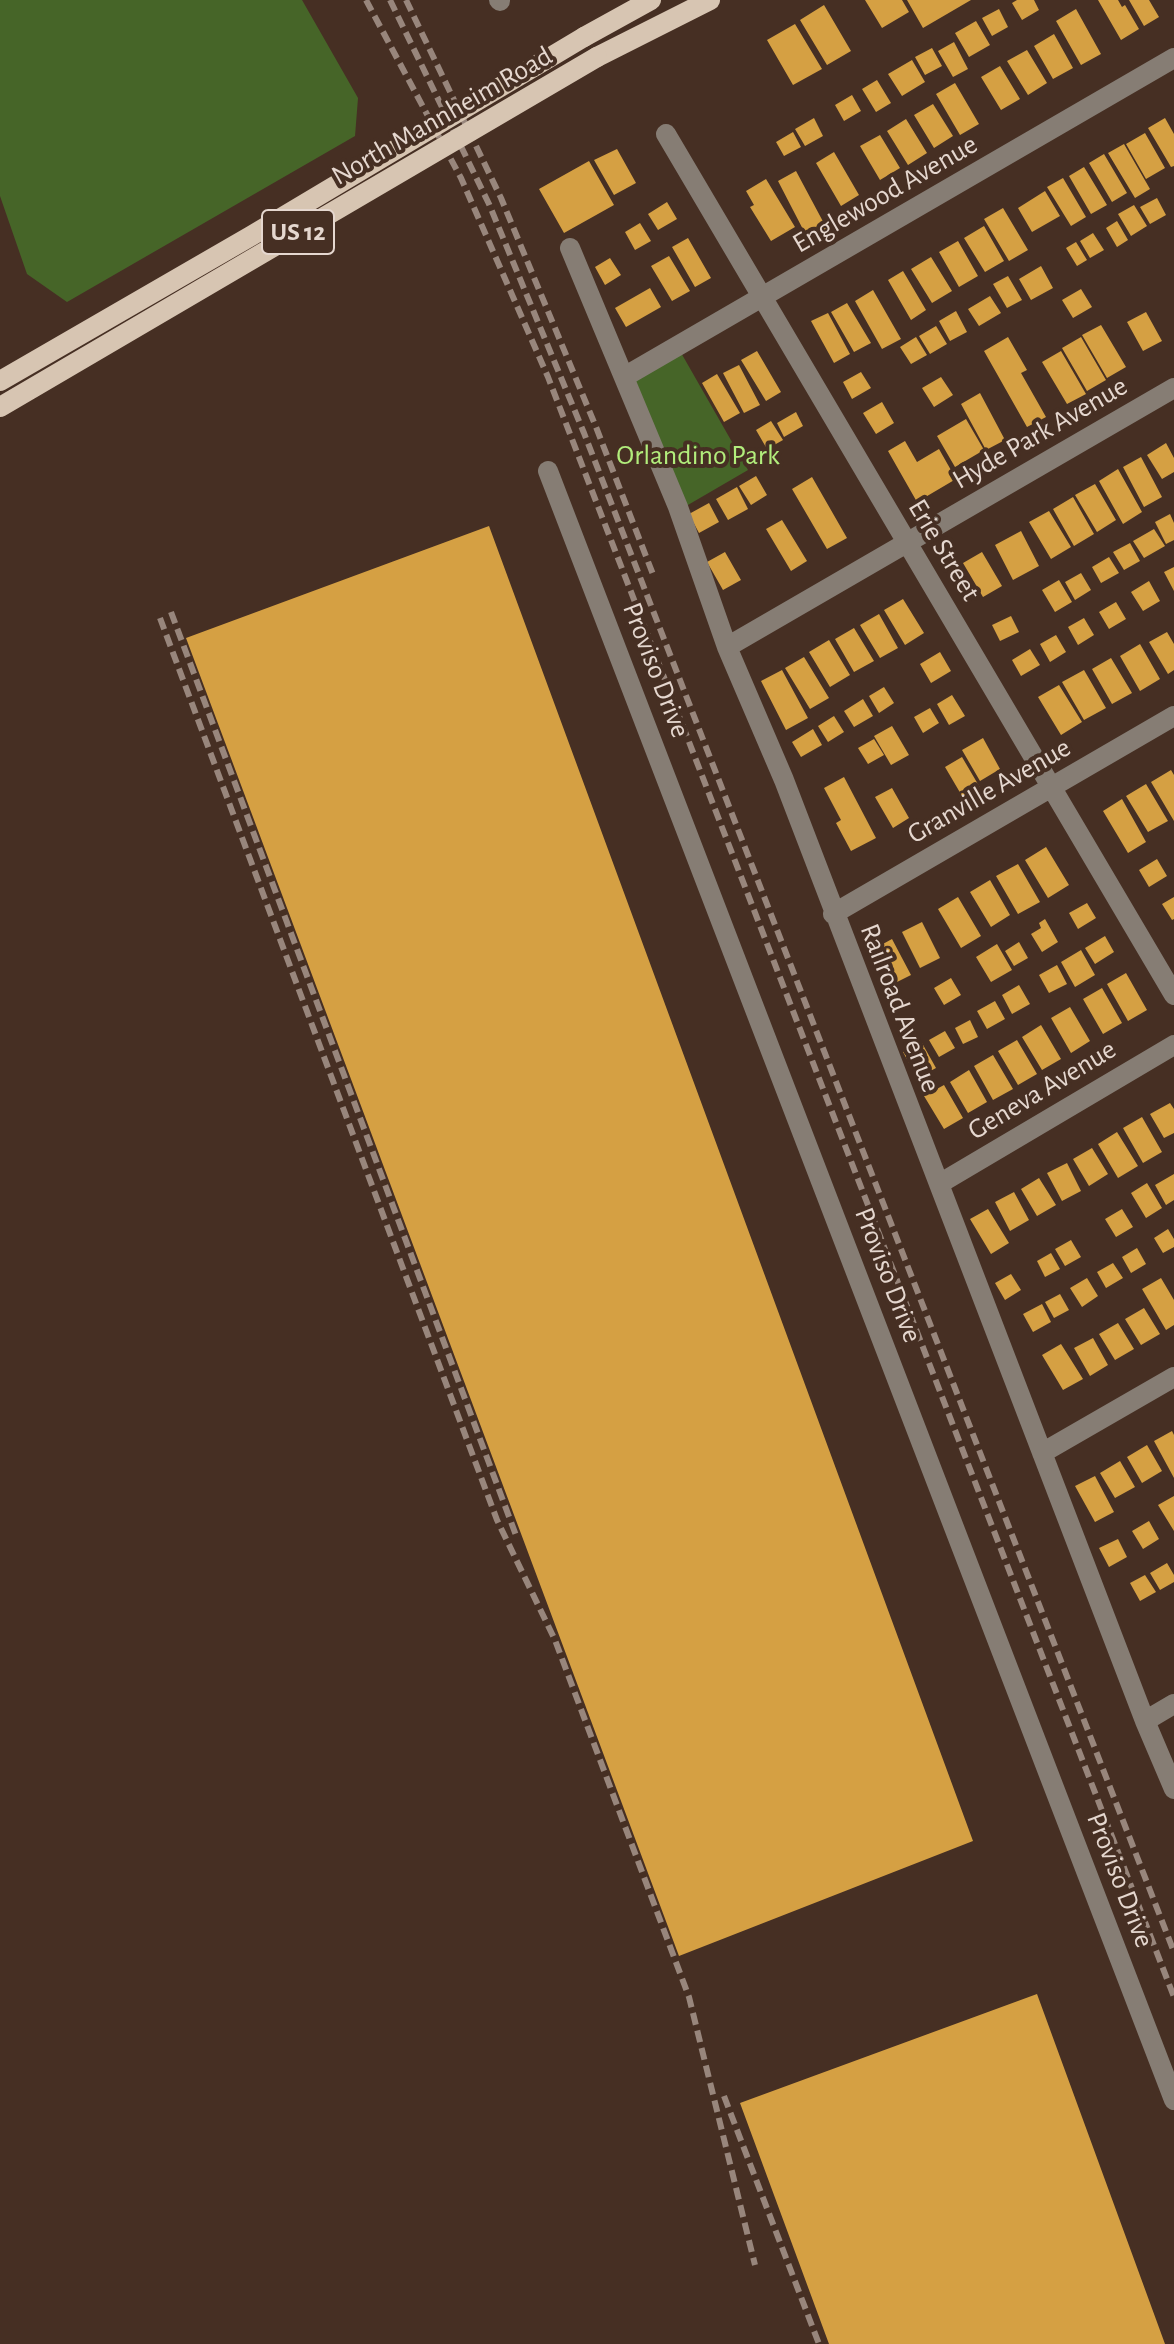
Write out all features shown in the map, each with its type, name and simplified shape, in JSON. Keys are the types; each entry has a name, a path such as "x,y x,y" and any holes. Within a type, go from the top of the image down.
{"main road":[{"name":"North Mannheim Road","path":"0,381 651,0"},
{"name":"North Mannheim Road","path":"0,407 597,57 710,0"}],"street":[{"name":"Englewood Avenue","path":"624,377 1174,58"},
{"name":"Erie Street","path":"666,134 1174,995"},
{"name":"Railroad Avenue","path":"570,248 678,507 727,647 784,780 833,914 1174,1789"},
{"name":"Hyde Park Avenue","path":"727,647 1174,388"},
{"name":"Proviso Drive","path":"548,471 1174,2100"},
{"name":"Granville Avenue","path":"833,914 1174,716"},
{"name":"Geneva Avenue","path":"939,1184 1174,1045"},
{"path":"1042,1453 1174,1377"},
{"path":"1145,1721 1174,1704"}],"green space":[{"path":"0,0 302,0 358,98 355,136 67,302 27,274 0,196"},
{"name":"Orlandino Park","path":"676,344 748,470 681,509 625,373"}],"building":[{"path":"865,0 902,0 909,12 882,28"},
{"path":"907,0 971,0 923,28"},
{"path":"1034,0 1039,10 1022,20 1012,3"},
{"path":"1098,0 1118,0 1122,7 1125,5 1139,29 1121,40"},
{"path":"1129,0 1149,0 1159,17 1144,26"},
{"path":"824,5 851,51 827,65 800,20"},
{"path":"999,9 1008,27 992,36 982,18"},
{"path":"1076,9 1101,54 1081,65 1056,21"},
{"path":"976,21 990,45 969,57 955,33"},
{"path":"795,24 822,69 793,85 767,40"},
{"path":"1054,34 1073,68 1053,79 1034,46"},
{"path":"954,42 968,69 953,77 938,51"},
{"path":"932,48 942,66 925,75 915,57"},
{"path":"1027,50 1047,83 1028,95 1007,61"},
{"path":"912,60 925,82 902,96 888,74"},
{"path":"1000,66 1020,99 1001,110 981,77"},
{"path":"877,80 891,103 876,112 862,89"},
{"path":"955,83 979,124 960,135 936,94"},
{"path":"852,95 861,111 844,121 835,105"},
{"path":"933,104 953,136 934,148 914,115"},
{"path":"814,118 823,136 805,146 795,129"},
{"path":"1165,118 1174,134 1174,166 1171,167 1148,128"},
{"path":"906,119 927,153 908,165 887,131"},
{"path":"793,132 801,147 784,156 776,142"},
{"path":"1145,133 1165,168 1146,179 1126,144"},
{"path":"880,135 900,168 880,180 860,146"},
{"path":"1124,144 1150,189 1135,198 1108,153"},
{"path":"617,149 636,183 614,195 594,160"},
{"path":"834,152 859,195 841,206 816,163"},
{"path":"1104,154 1127,193 1112,202 1089,163"},
{"path":"589,161 614,205 564,233 539,189"},
{"path":"1084,167 1107,205 1091,214 1069,176"},
{"path":"796,171 827,229 808,239 778,181"},
{"path":"1063,178 1086,217 1071,226 1047,187"},
{"path":"766,179 795,227 771,241 750,207 754,205 746,191"},
{"path":"1045,191 1060,216 1032,232 1018,208"},
{"path":"1157,198 1166,215 1150,224 1140,207"},
{"path":"667,202 677,219 658,230 648,214"},
{"path":"1134,205 1147,226 1131,236 1118,214"},
{"path":"1003,208 1028,250 1009,261 984,219"},
{"path":"1117,221 1128,240 1117,247 1106,228"},
{"path":"640,223 651,241 635,250 625,232"},
{"path":"984,226 1004,261 985,272 964,238"},
{"path":"1093,233 1104,250 1090,258 1080,241"},
{"path":"688,238 711,278 695,287 672,247"},
{"path":"958,241 978,276 959,287 939,252"},
{"path":"1076,242 1087,260 1077,266 1066,248"},
{"path":"669,256 690,291 672,301 651,266"},
{"path":"931,257 952,291 932,303 911,269"},
{"path":"610,258 621,275 605,285 595,267"},
{"path":"1041,266 1053,288 1031,300 1019,279"},
{"path":"903,271 926,310 911,320 888,280"},
{"path":"1008,276 1022,300 1007,308 993,284"},
{"path":"650,288 661,307 626,327 615,308"},
{"path":"1081,289 1092,307 1073,318 1062,300"},
{"path":"873,290 901,339 882,349 855,301"},
{"path":"990,296 1001,313 979,326 968,309"},
{"path":"847,303 871,343 854,352 831,312"},
{"path":"956,311 967,332 950,341 939,321"},
{"path":"1146,312 1162,341 1143,351 1127,322"},
{"path":"828,313 850,354 834,363 811,321"},
{"path":"1101,325 1126,367 1107,378 1082,335"},
{"path":"936,326 947,344 930,354 919,336"},
{"path":"916,337 927,355 911,364 900,347"},
{"path":"1008,337 1027,370 1021,373 1046,417 1027,427 984,351"},
{"path":"1081,337 1106,380 1087,391 1062,348"},
{"path":"757,351 781,392 766,401 741,360"},
{"path":"1061,351 1086,394 1067,404 1042,362"},
{"path":"739,365 760,405 744,413 723,373"},
{"path":"861,372 871,388 852,399 843,382"},
{"path":"717,374 740,413 724,422 702,383"},
{"path":"941,377 953,395 934,407 922,388"},
{"path":"980,393 1005,440 986,450 961,404"},
{"path":"882,402 894,423 876,434 863,413"},
{"path":"796,412 803,426 784,437 777,423"},
{"path":"966,419 984,450 955,467 937,436"},
{"path":"771,421 783,440 767,449 756,430"},
{"path":"905,441 917,462 939,449 956,479 917,502 888,451"},
{"path":"1166,443 1174,458 1174,472 1162,479 1147,455"},
{"path":"1141,457 1162,497 1144,507 1123,467"},
{"path":"1118,469 1142,512 1123,524 1099,481"},
{"path":"756,476 767,495 751,505 739,486"},
{"path":"812,477 847,538 827,549 792,489"},
{"path":"1095,484 1116,520 1097,532 1075,495"},
{"path":"737,487 748,509 728,520 716,499"},
{"path":"1073,497 1094,534 1074,546 1053,509"},
{"path":"709,503 719,522 699,533 689,514"},
{"path":"1049,511 1071,547 1051,559 1029,522"},
{"path":"1170,514 1174,523 1174,540 1166,544 1155,522"},
{"path":"782,520 807,561 791,571 766,529"},
{"path":"489,526 973,1841 679,1956 186,638"},
{"path":"1154,529 1165,546 1144,558 1133,541"},
{"path":"1021,531 1039,566 1013,580 995,545"},
{"path":"1130,543 1140,561 1124,570 1113,552"},
{"path":"725,552 741,580 723,590 707,562"},
{"path":"982,552 1002,586 983,597 963,563"},
{"path":"1109,557 1119,573 1101,583 1092,567"},
{"path":"1174,567 1174,591 1164,572"},
{"path":"1081,573 1091,590 1075,600 1065,582"},
{"path":"1059,580 1072,602 1055,612 1042,590"},
{"path":"1149,581 1160,601 1143,611 1131,592"},
{"path":"903,599 924,633 905,645 884,610"},
{"path":"1116,602 1126,619 1109,629 1099,612"},
{"path":"879,614 898,648 880,658 860,625"},
{"path":"1011,616 1019,632 1000,641 992,625"},
{"path":"1084,618 1094,635 1078,645 1068,627"},
{"path":"854,628 874,661 854,672 835,639"},
{"path":"1167,632 1174,644 1174,670 1168,674 1149,642"},
{"path":"1056,635 1066,652 1050,662 1040,644"},
{"path":"829,640 850,675 830,687 809,652"},
{"path":"1140,644 1160,679 1140,691 1120,656"},
{"path":"1030,649 1040,665 1021,676 1012,660"},
{"path":"940,652 951,671 931,683 920,664"},
{"path":"804,657 829,698 810,709 785,668"},
{"path":"1111,658 1132,693 1112,704 1092,669"},
{"path":"782,670 808,718 786,730 761,681"},
{"path":"1084,670 1106,708 1084,720 1062,682"},
{"path":"1059,685 1082,722 1061,735 1038,697"},
{"path":"884,687 894,703 879,713 869,696"},
{"path":"952,695 965,716 949,725 937,704"},
{"path":"863,699 873,716 854,727 844,711"},
{"path":"930,708 939,723 923,733 914,717"},
{"path":"834,716 844,732 828,742 818,726"},
{"path":"892,726 909,755 891,765 874,736"},
{"path":"813,729 822,745 801,757 792,742"},
{"path":"983,738 1000,769 980,781 962,750"},
{"path":"874,739 884,755 868,764 858,748"},
{"path":"962,757 982,791 965,801 945,767"},
{"path":"1171,770 1174,775 1174,821 1151,782"},
{"path":"844,777 876,838 851,851 836,823 841,820 824,788"},
{"path":"1146,784 1168,821 1148,832 1126,796"},
{"path":"892,788 909,818 893,828 875,797"},
{"path":"1122,799 1146,842 1128,853 1103,811"},
{"path":"1046,847 1069,885 1048,898 1025,860"},
{"path":"1157,859 1167,876 1149,887 1139,870"},
{"path":"1018,864 1040,902 1018,914 996,876"},
{"path":"990,880 1010,915 991,927 970,892"},
{"path":"958,897 981,936 961,948 938,909"},
{"path":"1174,897 1174,919 1172,920 1162,904"},
{"path":"1087,903 1096,918 1078,929 1069,913"},
{"path":"1045,919 1058,942 1042,952 1031,934 1041,928 1039,923"},
{"path":"922,922 940,958 920,968 902,932"},
{"path":"1105,936 1114,952 1095,964 1085,948"},
{"path":"892,939 911,975 891,985 872,950"},
{"path":"1019,942 1028,958 1014,966 1005,951"},
{"path":"997,944 1012,970 991,982 976,957"},
{"path":"1081,950 1095,975 1075,987 1061,962"},
{"path":"1057,965 1067,984 1049,993 1039,975"},
{"path":"1126,973 1147,1010 1128,1021 1107,984"},
{"path":"951,978 961,995 944,1005 934,988"},
{"path":"1019,985 1030,1004 1012,1014 1002,995"},
{"path":"1102,988 1122,1023 1103,1034 1083,999"},
{"path":"995,1001 1005,1019 987,1029 977,1011"},
{"path":"1070,1007 1090,1041 1071,1053 1051,1018"},
{"path":"970,1020 978,1037 963,1044 955,1028"},
{"path":"1041,1025 1061,1059 1042,1070 1022,1037"},
{"path":"945,1031 955,1048 939,1057 929,1040"},
{"path":"1017,1040 1037,1074 1018,1085 998,1051"},
{"path":"922,1043 936,1068 917,1078 903,1052"},
{"path":"993,1055 1013,1089 993,1100 974,1066"},
{"path":"969,1070 987,1102 968,1113 950,1082"},
{"path":"944,1085 963,1118 944,1129 924,1096"},
{"path":"1170,1103 1174,1109 1174,1133 1164,1138 1150,1114"},
{"path":"1142,1117 1162,1152 1143,1163 1123,1128"},
{"path":"1117,1132 1138,1166 1118,1178 1098,1144"},
{"path":"1092,1148 1108,1174 1089,1186 1073,1159"},
{"path":"1067,1163 1081,1191 1062,1201 1047,1173"},
{"path":"1174,1174 1174,1200 1166,1205 1155,1185"},
{"path":"1039,1178 1056,1205 1037,1216 1021,1189"},
{"path":"1147,1183 1162,1208 1146,1218 1131,1193"},
{"path":"1014,1192 1029,1220 1010,1231 995,1202"},
{"path":"988,1209 1009,1243 991,1254 970,1219"},
{"path":"1122,1209 1133,1227 1116,1237 1105,1219"},
{"path":"1168,1229 1174,1239 1174,1247 1163,1253 1154,1238"},
{"path":"1071,1240 1081,1257 1065,1266 1055,1249"},
{"path":"1137,1248 1146,1264 1131,1273 1122,1257"},
{"path":"1051,1253 1060,1269 1045,1277 1037,1261"},
{"path":"1113,1263 1123,1278 1106,1288 1097,1272"},
{"path":"1011,1274 1021,1290 1005,1300 995,1283"},
{"path":"1087,1278 1098,1296 1082,1307 1070,1288"},
{"path":"1161,1278 1174,1300 1174,1325 1166,1330 1142,1289"},
{"path":"1060,1294 1069,1310 1054,1318 1045,1302"},
{"path":"1042,1304 1051,1322 1033,1332 1023,1314"},
{"path":"1144,1308 1160,1334 1141,1345 1125,1319"},
{"path":"1118,1323 1134,1349 1115,1360 1099,1334"},
{"path":"1093,1338 1108,1365 1090,1376 1074,1348"},
{"path":"1061,1344 1083,1379 1063,1390 1042,1355"},
{"path":"1172,1431 1174,1435 1174,1478 1154,1441"},
{"path":"1147,1445 1162,1471 1142,1483 1127,1457"},
{"path":"1120,1461 1135,1487 1115,1498 1100,1473"},
{"path":"1095,1476 1114,1512 1095,1522 1075,1486"},
{"path":"1174,1496 1174,1531 1158,1505"},
{"path":"1149,1521 1159,1539 1143,1549 1132,1531"},
{"path":"1118,1539 1127,1557 1109,1567 1099,1548"},
{"path":"1167,1563 1174,1575 1174,1582 1160,1590 1150,1573"},
{"path":"1145,1575 1156,1592 1140,1601 1130,1583"},
{"path":"1037,1994 1165,2344 829,2344 740,2103"}],"railway":[{"path":"366,0 461,178 548,377 1174,1997"},
{"path":"390,0 489,204 584,433 1174,1952"},
{"path":"406,0 501,198 654,577"},
{"path":"171,612 517,1538"},
{"path":"160,618 497,1520 555,1640 689,1997 755,2265"},
{"path":"724,2096 819,2344"}]}
